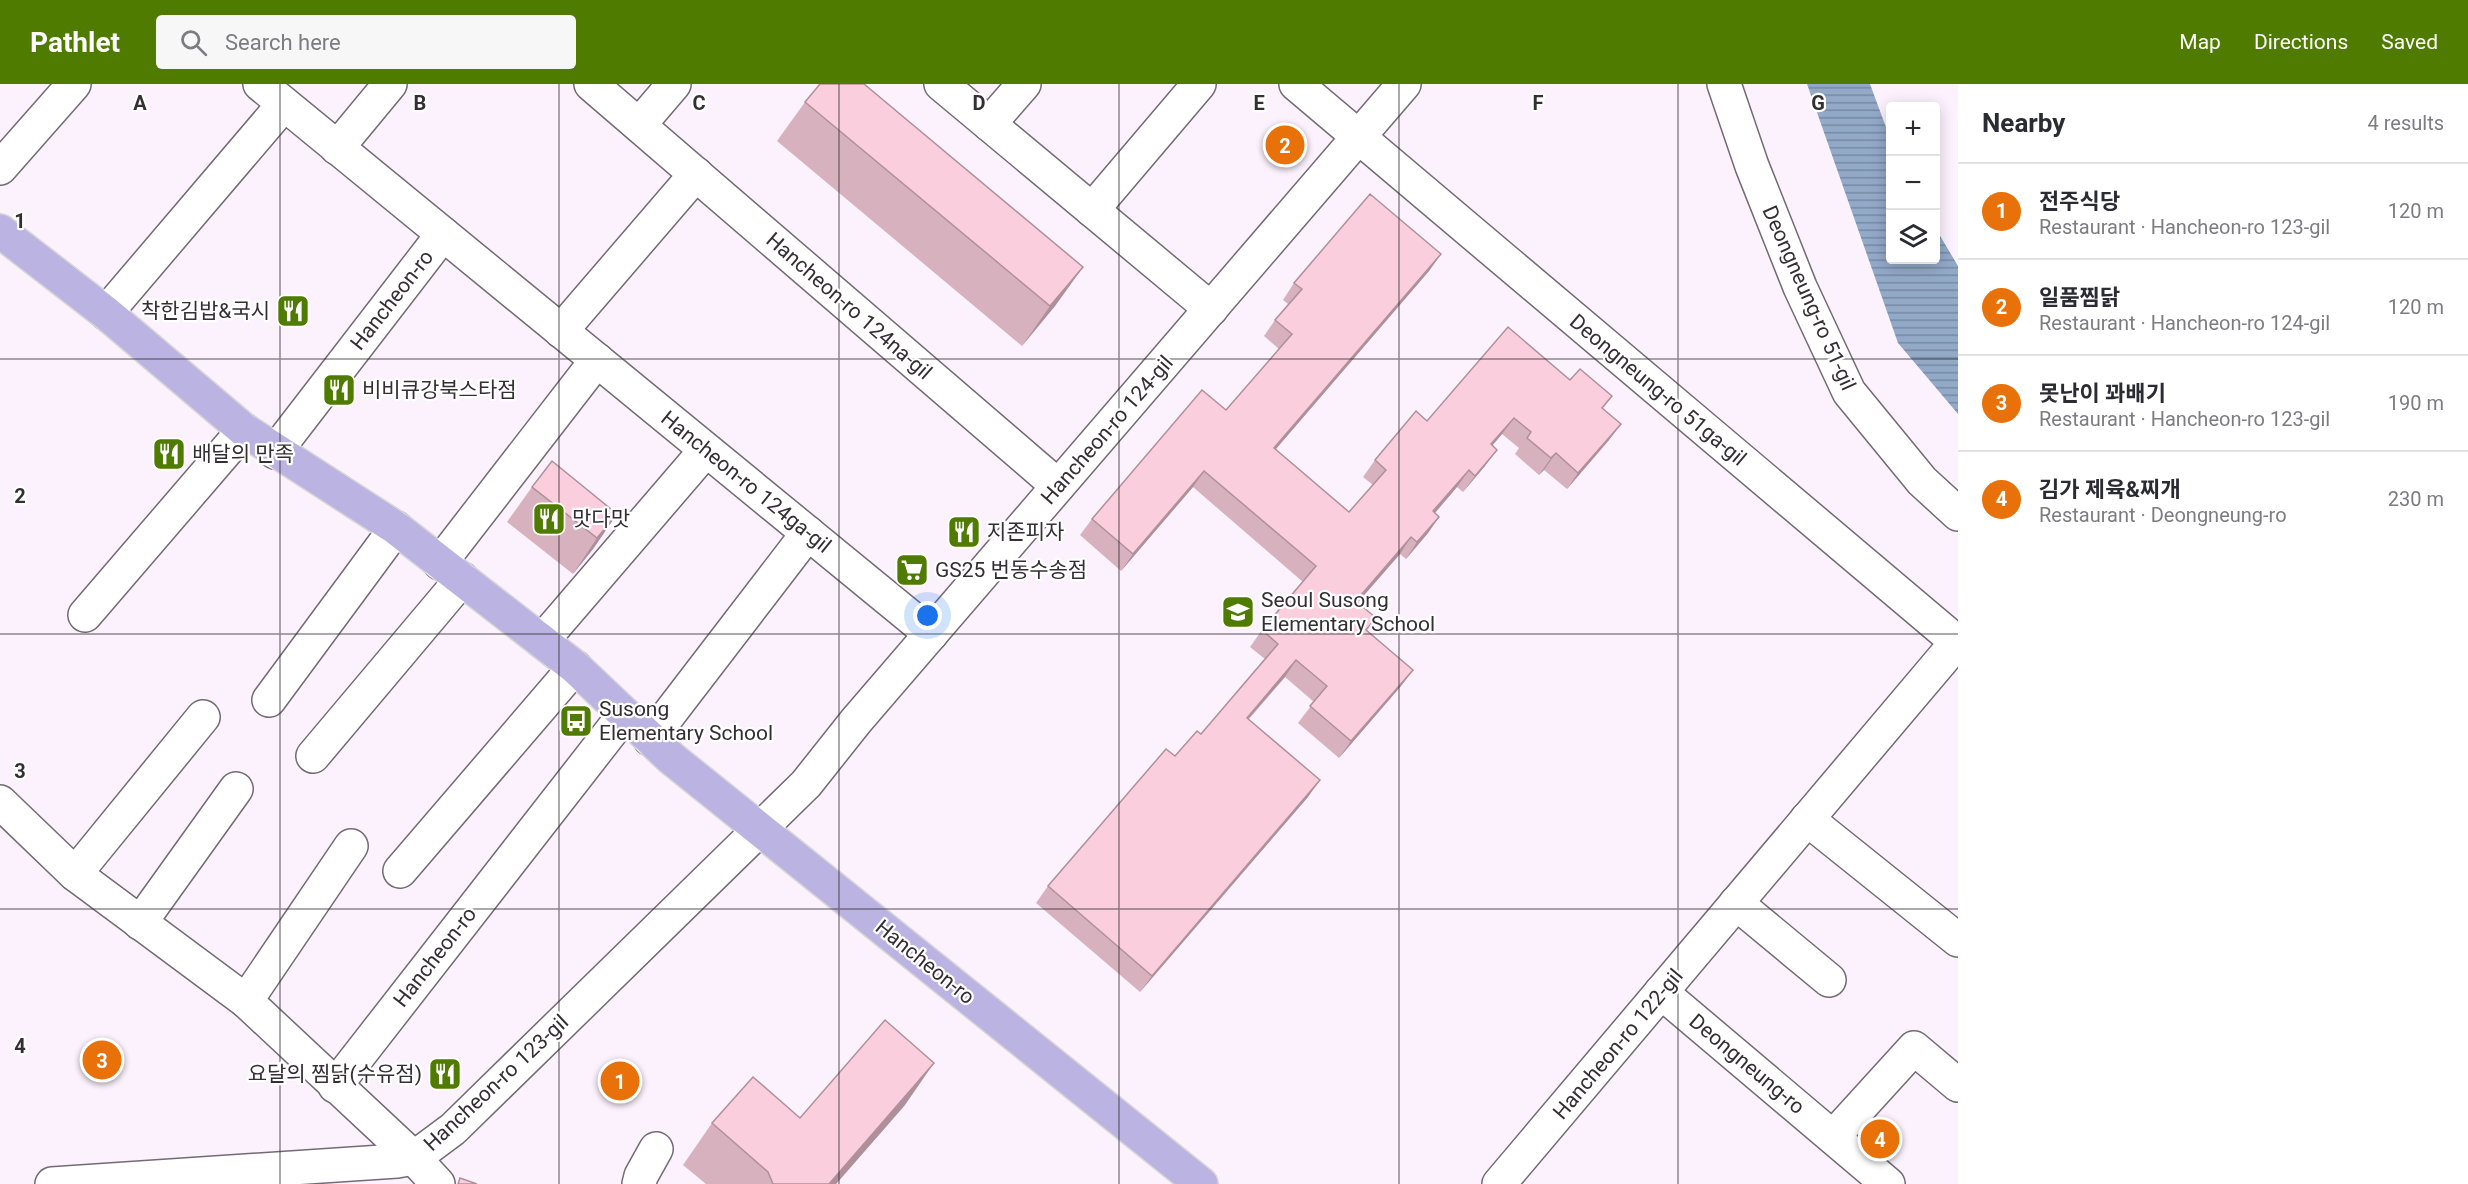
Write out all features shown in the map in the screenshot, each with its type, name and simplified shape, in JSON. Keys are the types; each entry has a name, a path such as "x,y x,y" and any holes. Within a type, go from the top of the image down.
{"main road":[{"name":"Hancheon-ro","path":"0,231 106,313 244,430 396,528 575,667 650,739 1201,1184"}],"street":[{"path":"0,168 74,84"},
{"path":"337,148 390,84"},
{"name":"Hancheon-ro 124na-gil","path":"591,84 1058,486"},
{"path":"639,125 674,84"},
{"path":"941,84 1211,309"},
{"path":"989,124 1024,84"},
{"path":"1092,210 1199,84"},
{"name":"Deongneung-ro 51ga-gil","path":"1296,84 1957,643"},
{"name":"Hancheon-ro 124-gil","path":"760,829 806,784 931,634 1404,84"},
{"name":"Deongneung-ro 51-gil","path":"1724,84 1752,166 1800,287 1849,392 1922,481 1958,514"},
{"path":"106,313 272,94"},
{"name":"Hancheon-ro 124ga-gil","path":"272,94 931,634"},
{"path":"561,331 696,174"},
{"name":"Hancheon-ro","path":"275,452 443,234"},
{"path":"313,756 451,571 597,360"},
{"path":"85,615 244,430"},
{"path":"542,641 706,450"},
{"path":"269,700 396,528"},
{"path":"650,739 808,533"},
{"name":"Hancheon-ro 122-gil","path":"1499,1184 1957,643"},
{"path":"400,871 575,667"},
{"name":"Hancheon-ro","path":"335,1086 624,715"},
{"path":"75,874 203,717"},
{"path":"140,923 236,789"},
{"path":"0,802 75,874 246,1001 414,1158 438,1184"},
{"path":"1807,819 1956,936"},
{"name":"Hancheon-ro 123-gil","path":"52,1184 414,1158 453,1129 760,829"},
{"path":"246,1001 351,846"},
{"path":"1736,903 1829,980"},
{"name":"Deongneung-ro","path":"1661,992 1888,1184"},
{"path":"1833,1137 1914,1048 1958,1085"},
{"path":"639,1184 656,1149"}],"water":[{"path":"1807,84 1870,84 1886,127 1886,264 1940,264 1940,236 1958,266 1958,414 1898,343"}],"building":[{"path":"820,84 864,84 1083,267 1050,306 805,102"},
{"path":"1370,194 1441,254 1274,448 1349,512 1386,470 1375,460 1416,411 1427,421 1508,327 1570,380 1580,369 1612,396 1602,408 1621,424 1578,473 1556,453 1551,458 1527,438 1531,432 1514,418 1491,444 1497,450 1475,476 1469,470 1433,511 1439,517 1417,542 1411,537 1356,601 1376,618 1366,630 1413,670 1351,741 1310,706 1327,686 1296,660 1247,718 1320,780 1152,976 1048,886 1166,749 1175,756 1197,731 1201,734 1278,644 1262,630 1316,566 1204,471 1133,554 1092,519 1202,390 1226,410 1292,334 1275,320 1302,289 1294,283"},
{"path":"552,461 617,514 597,538 532,487"},
{"path":"885,1020 934,1063 829,1184 773,1184 768,1172 712,1123 753,1077 800,1118"},
{"path":"460,1178 477,1184 458,1184"}],"place":[{"name":"일품찜닭","path":"1285,145"},
{"name":"착한김밥&국시","path":"293,311"},
{"name":"비비큐강북스타점","path":"339,390"},
{"name":"배달의 만족","path":"169,454"},
{"name":"맛다맛","path":"549,519"},
{"name":"지존피자","path":"964,532"},
{"name":"GS25 번동수송점","path":"912,570"},
{"name":"Seoul Susong Elementary School","path":"1238,612"},
{"name":"Susong Elementary School","path":"576,721"},
{"name":"못난이 꽈배기","path":"102,1060"},
{"name":"요달의 찜닭(수유점)","path":"445,1074"},
{"name":"전주식당","path":"620,1081"},
{"name":"김가 제육&찌개","path":"1880,1139"}]}
